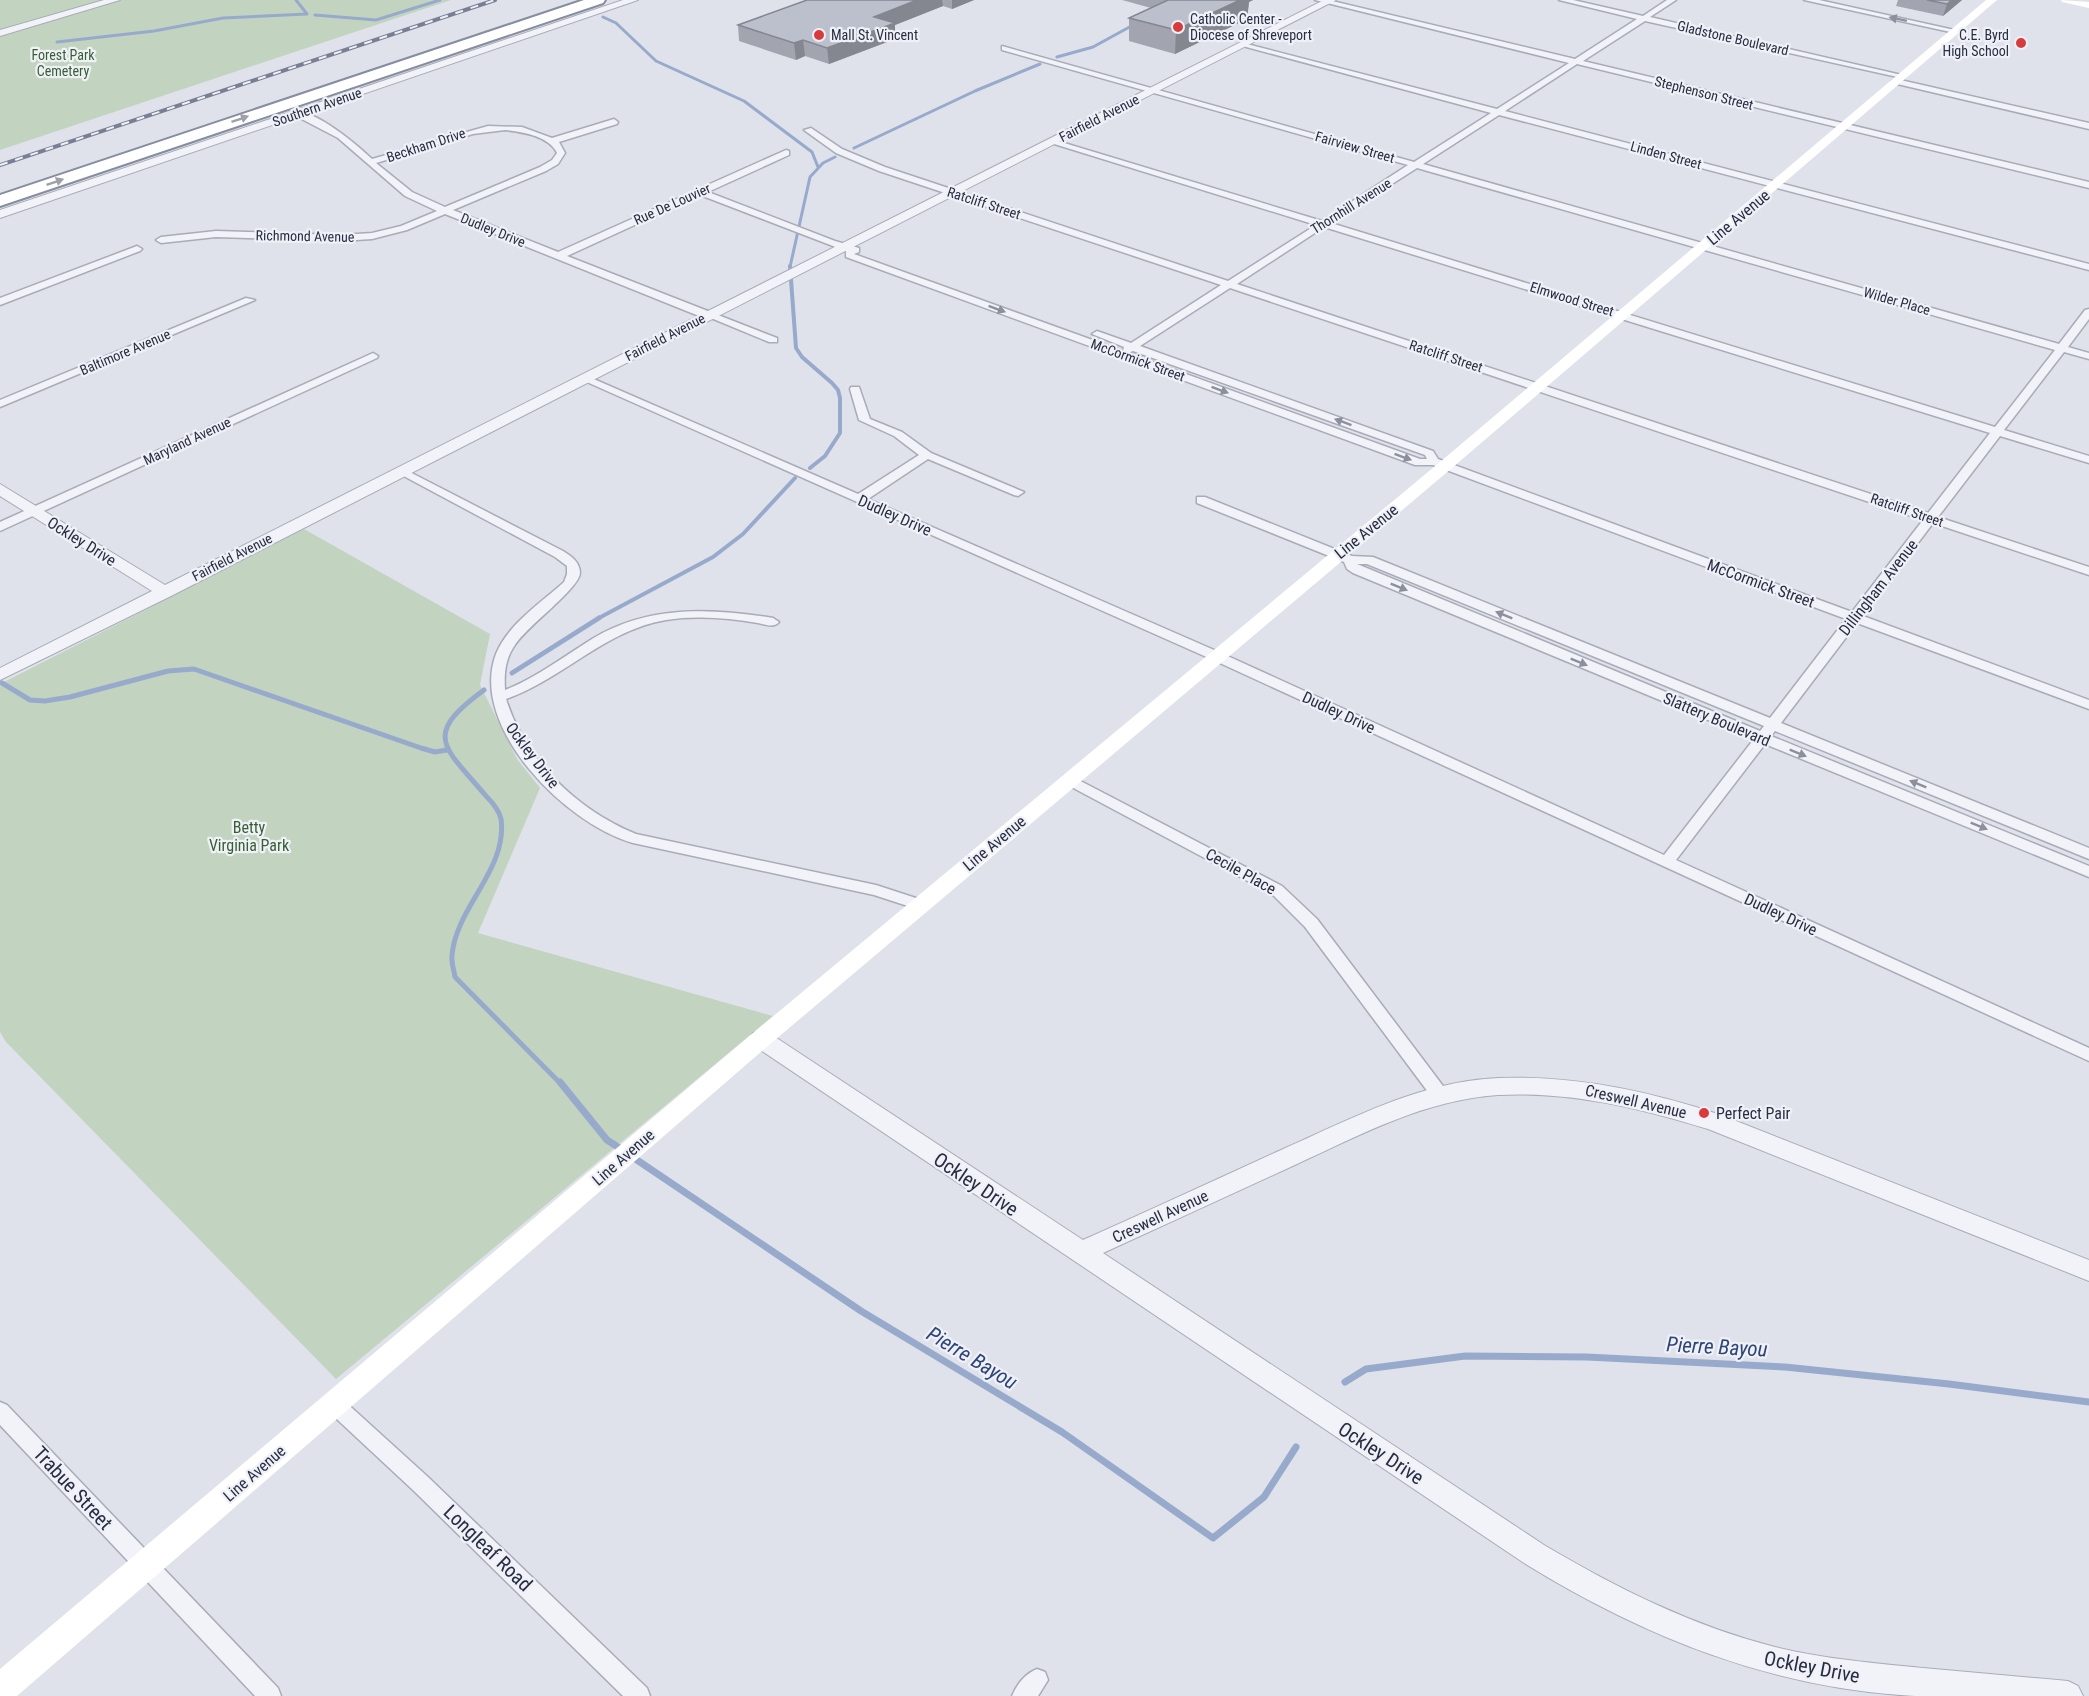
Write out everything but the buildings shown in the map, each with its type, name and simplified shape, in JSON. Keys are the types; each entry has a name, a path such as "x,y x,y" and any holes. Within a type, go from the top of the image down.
{"highway":[{"path":"473,25 550,0"},
{"path":"0,201 598,0"}],"main road":[{"name":"Line Avenue","path":"0,1690 920,905 1216,656 1344,557 1440,463 1539,386 1992,0"},
{"path":"2066,0 2089,5"}],"street":[{"path":"0,33 115,0"},
{"name":"Southern Avenue","path":"0,214 633,0"},
{"name":"Gladstone Boulevard","path":"1563,0 2089,126"},
{"name":"Thornhill Avenue","path":"1121,354 1672,0"},
{"path":"1808,0 1955,31"},
{"name":"Fairfield Avenue","path":"0,675 802,268 847,249 1326,1"},
{"name":"Stephenson Street","path":"1326,1 2089,185"},
{"name":"Linden Street","path":"1243,45 2089,267"},
{"name":"Fairview Street","path":"1005,48 1705,245"},
{"name":"Dudley Drive","path":"297,113 335,132 397,188 444,210 773,340"},
{"path":"552,141 614,122"},
{"name":"Beckham Drive","path":"370,162 479,129 516,128 533,132 552,141"},
{"name":"Ratcliff Street","path":"808,130 839,151 865,163 952,193 1539,386 2089,571"},
{"path":"444,210 548,167 558,159 561,153 559,146 552,141"},
{"name":"Elmwood Street","path":"1054,141 2089,460"},
{"name":"Rue De Louvier","path":"558,256 786,153"},
{"path":"695,194 757,220 771,221 847,249"},
{"name":"Richmond Avenue","path":"161,240 216,234 355,238 389,232 444,210"},
{"name":"Wilder Place","path":"1705,245 2089,356"},
{"path":"0,302 137,249"},
{"name":"McCormick Street","path":"1440,463 1429,453 861,249 847,249 849,255 1419,463 1440,463 2089,705"},
{"path":"969,299 980,292"},
{"name":"Baltimore Avenue","path":"0,404 250,300"},
{"name":"Dillingham Avenue","path":"1667,862 2089,312"},
{"name":"Maryland Avenue","path":"0,527 373,356"},
{"name":"Dudley Drive","path":"585,379 1216,656 2089,1055"},
{"path":"855,389 866,421 898,434 927,455 1018,492"},
{"path":"1273,409 1284,401"},
{"path":"859,499 927,455"},
{"name":"Ockley Drive","path":"402,471 569,559 574,567 574,576 570,584 520,630 502,654 496,678 501,713 524,749 554,786 578,807 620,833 657,844 876,890 920,905"},
{"name":"Ockley Drive","path":"0,489 165,592"},
{"name":"Slattery Boulevard","path":"1201,500 1344,557 1369,560 2089,854"},
{"name":"Slattery Boulevard","path":"1344,557 1357,570 2089,872"},
{"path":"497,697 526,688 609,635 644,621 693,613 718,613 773,622"},
{"name":"Cecile Place","path":"1069,780 1278,890 1311,923 1440,1095"},
{"name":"Ockley Drive","path":"761,1040 1534,1554 1610,1598 1646,1616 1722,1646 1872,1687 2068,1696"},
{"name":"Creswell Avenue","path":"1079,1253 1381,1114 1440,1095 1471,1089 1520,1086 1571,1087 1639,1099 1724,1124 2089,1271"},
{"name":"Longleaf Road","path":"334,1404 438,1501 639,1696"},
{"name":"Trabue Street","path":"0,1411 270,1696"}],"green space":[{"name":"Forest Park Cemetery","path":"0,0 451,0 0,150"},
{"name":"Betty Virginia Park","path":"304,529 490,634 480,685 517,759 540,788 478,933 773,1016 336,1379 6,1042 0,1032 0,684"}],"waterway":[{"path":"57,42 154,31 223,18 307,14 296,0"},
{"path":"315,15 376,20 440,0"},
{"path":"603,17 616,23 656,61 744,101 812,152 818,167"},
{"path":"1057,57 1093,47 1135,24"},
{"path":"854,148 975,91 1040,64"},
{"path":"790,267 810,177 823,163 835,157"},
{"path":"790,267 796,348 802,357 832,383 838,390 840,398 840,433 825,456 810,468"},
{"path":"597,619 713,557 743,534 795,478"},
{"path":"512,673 599,618"},
{"path":"2,683 30,700 45,701 70,697 168,671 194,669 421,748 435,752 447,750"},
{"path":"484,690 464,706 452,719 446,731 446,742 450,753 491,801 501,819 501,837 497,855 456,937 452,955 455,977 561,1084"},
{"path":"560,1082 607,1140 624,1151"},
{"name":"Pierre Bayou","path":"631,1156 861,1311 1062,1432 1213,1538 1264,1497 1296,1447"},
{"name":"Pierre Bayou","path":"1345,1382 1366,1369 1465,1356 1587,1357 1785,1367 1949,1384 2089,1402"}],"railway":[{"path":"0,165 495,0"}],"place":[{"name":"Catholic Center - Diocese of Shreveport","path":"1178,27"},
{"name":"Mall St. Vincent","path":"819,35"},
{"name":"C.E. Byrd High School","path":"2021,43"},
{"name":"Perfect Pair","path":"1704,1113"}]}
